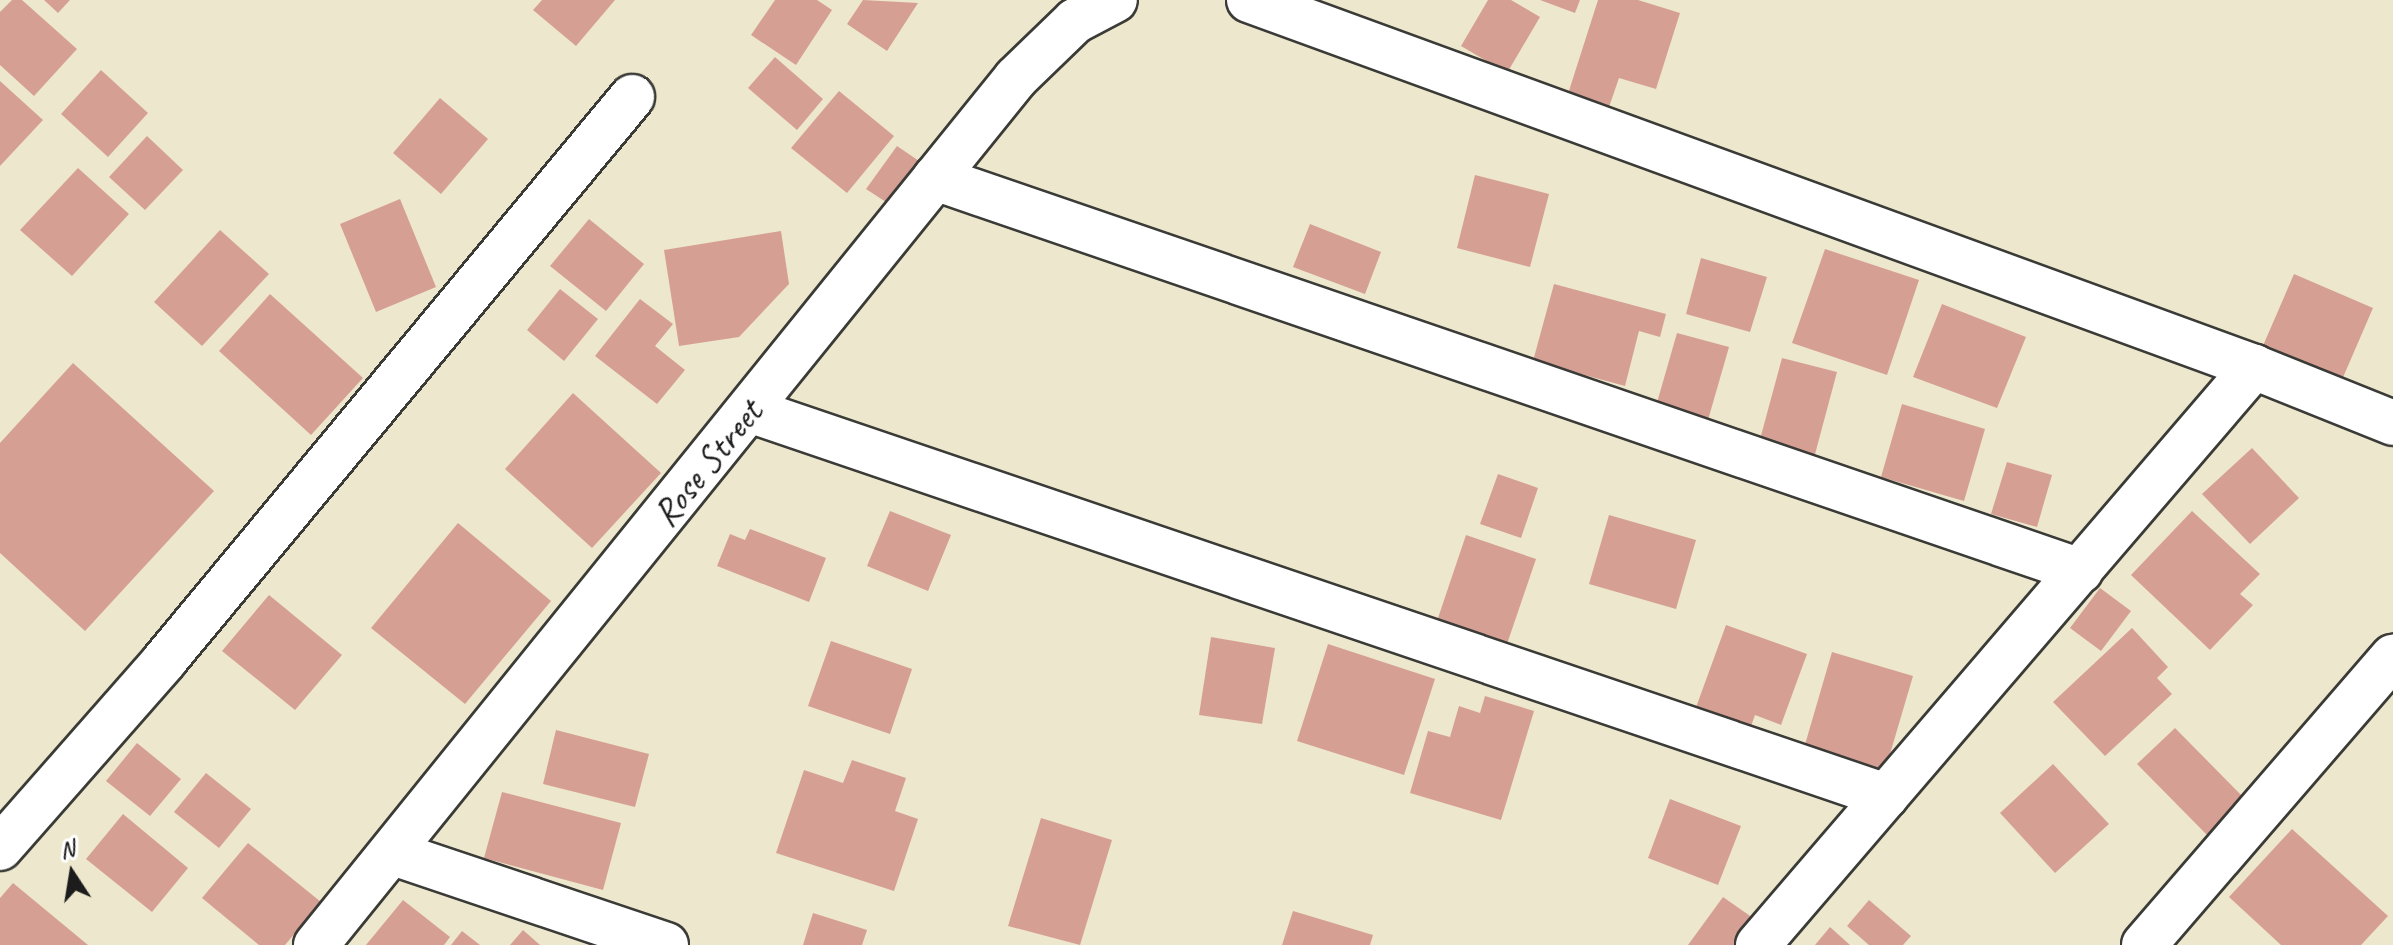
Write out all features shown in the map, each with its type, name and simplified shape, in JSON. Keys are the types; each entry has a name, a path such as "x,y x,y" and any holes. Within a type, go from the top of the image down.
{"street":[{"name":"Rose Street","path":"316,945 1016,78 1075,21 1115,0"},
{"path":"1249,0 2254,367 2393,423"},
{"path":"0,848 164,661 632,97"},
{"path":"935,178 2080,571"},
{"path":"1758,945 2254,367"},
{"path":"749,410 1886,796"},
{"path":"2144,945 2393,657"},
{"path":"393,853 666,945"}],"building":[{"path":"12,0 22,0 77,49 34,96 0,65 0,12"},
{"path":"44,0 70,0 58,13"},
{"path":"542,0 615,0 576,46 533,10"},
{"path":"775,0 817,0 832,10 796,65 751,35"},
{"path":"863,0 918,3 887,51 847,24"},
{"path":"1488,0 1511,0 1540,17 1507,73 1461,46"},
{"path":"1540,0 1580,0 1575,13"},
{"path":"1598,0 1638,0 1680,13 1656,89 1619,78 1608,110 1567,97"},
{"path":"775,57 823,99 797,130 748,88"},
{"path":"101,70 148,113 108,157 61,114"},
{"path":"0,81 43,120 0,166"},
{"path":"839,91 894,136 847,193 791,148"},
{"path":"440,98 488,139 441,194 393,153"},
{"path":"147,136 183,170 145,210 109,177"},
{"path":"897,146 922,163 892,206 866,189"},
{"path":"78,168 129,214 72,276 20,230"},
{"path":"1475,175 1549,194 1530,267 1457,248"},
{"path":"400,199 436,287 376,312 340,224"},
{"path":"589,219 644,264 606,311 550,266"},
{"path":"1310,224 1381,252 1365,294 1293,267"},
{"path":"220,230 269,274 202,346 154,302"},
{"path":"781,231 789,284 739,337 679,346 664,250"},
{"path":"1825,249 1919,280 1887,375 1792,343"},
{"path":"1701,258 1767,277 1750,332 1686,314"},
{"path":"2294,274 2373,308 2341,382 2262,348"},
{"path":"1554,284 1666,314 1660,337 1639,331 1625,386 1533,361"},
{"path":"560,289 598,319 564,361 527,330"},
{"path":"270,294 363,378 311,435 219,351"},
{"path":"640,299 673,324 655,346 685,370 657,404 595,356"},
{"path":"1942,304 2026,337 1997,408 1913,377"},
{"path":"1677,333 1729,347 1708,420 1656,406"},
{"path":"1782,358 1837,372 1814,458 1759,443"},
{"path":"73,363 214,491 85,631 0,553 0,443"},
{"path":"573,393 661,473 592,548 505,469"},
{"path":"1902,404 1985,429 1964,501 1881,477"},
{"path":"2252,448 2299,498 2250,544 2202,494"},
{"path":"2007,462 2052,475 2037,527 1991,514"},
{"path":"1498,474 1538,488 1521,538 1480,524"},
{"path":"890,511 951,535 928,591 867,566"},
{"path":"2192,511 2260,574 2240,594 2253,605 2210,650 2131,575"},
{"path":"1609,515 1696,540 1676,609 1589,584"},
{"path":"458,523 551,601 465,704 371,628"},
{"path":"750,529 826,558 809,602 717,566 730,534 745,540"},
{"path":"1466,535 1536,559 1507,644 1437,621"},
{"path":"2100,588 2131,611 2101,651 2070,628"},
{"path":"269,595 342,655 295,710 222,651"},
{"path":"1726,625 1807,654 1781,725 1755,715 1750,729 1695,710"},
{"path":"2132,628 2168,667 2157,678 2172,694 2105,756 2053,702"},
{"path":"1211,637 1275,648 1262,724 1199,715"},
{"path":"831,641 912,669 890,734 808,706"},
{"path":"1328,644 1435,679 1404,775 1297,741"},
{"path":"1832,652 1913,676 1885,771 1804,748"},
{"path":"1485,696 1534,711 1501,820 1410,793 1428,731 1450,737 1459,706 1480,713"},
{"path":"2175,728 2246,800 2208,836 2137,764"},
{"path":"556,730 649,754 635,807 543,784"},
{"path":"137,743 181,779 150,816 106,781"},
{"path":"852,760 906,778 895,811 918,819 894,891 776,853 804,770 843,783"},
{"path":"2053,764 2109,824 2055,873 2000,813"},
{"path":"206,773 251,809 219,848 174,812"},
{"path":"502,792 621,823 603,890 484,858"},
{"path":"1670,799 1741,826 1718,885 1648,858"},
{"path":"123,814 188,868 152,912 86,859"},
{"path":"1041,818 1112,840 1080,945 1008,926"},
{"path":"2292,829 2388,916 2361,945 2281,945 2229,897"},
{"path":"248,843 321,902 285,945 259,945 202,898"},
{"path":"13,883 88,945 0,945 0,898"},
{"path":"1723,897 1753,918 1734,945 1688,945"},
{"path":"403,900 450,937 444,945 366,945"},
{"path":"1869,900 1911,936 1903,945 1869,945 1847,926"},
{"path":"1293,911 1373,935 1370,945 1282,945"},
{"path":"813,913 867,930 862,945 803,945"},
{"path":"1830,927 1850,945 1815,945"},
{"path":"523,930 540,945 510,945"},
{"path":"462,931 480,945 451,945"}]}
